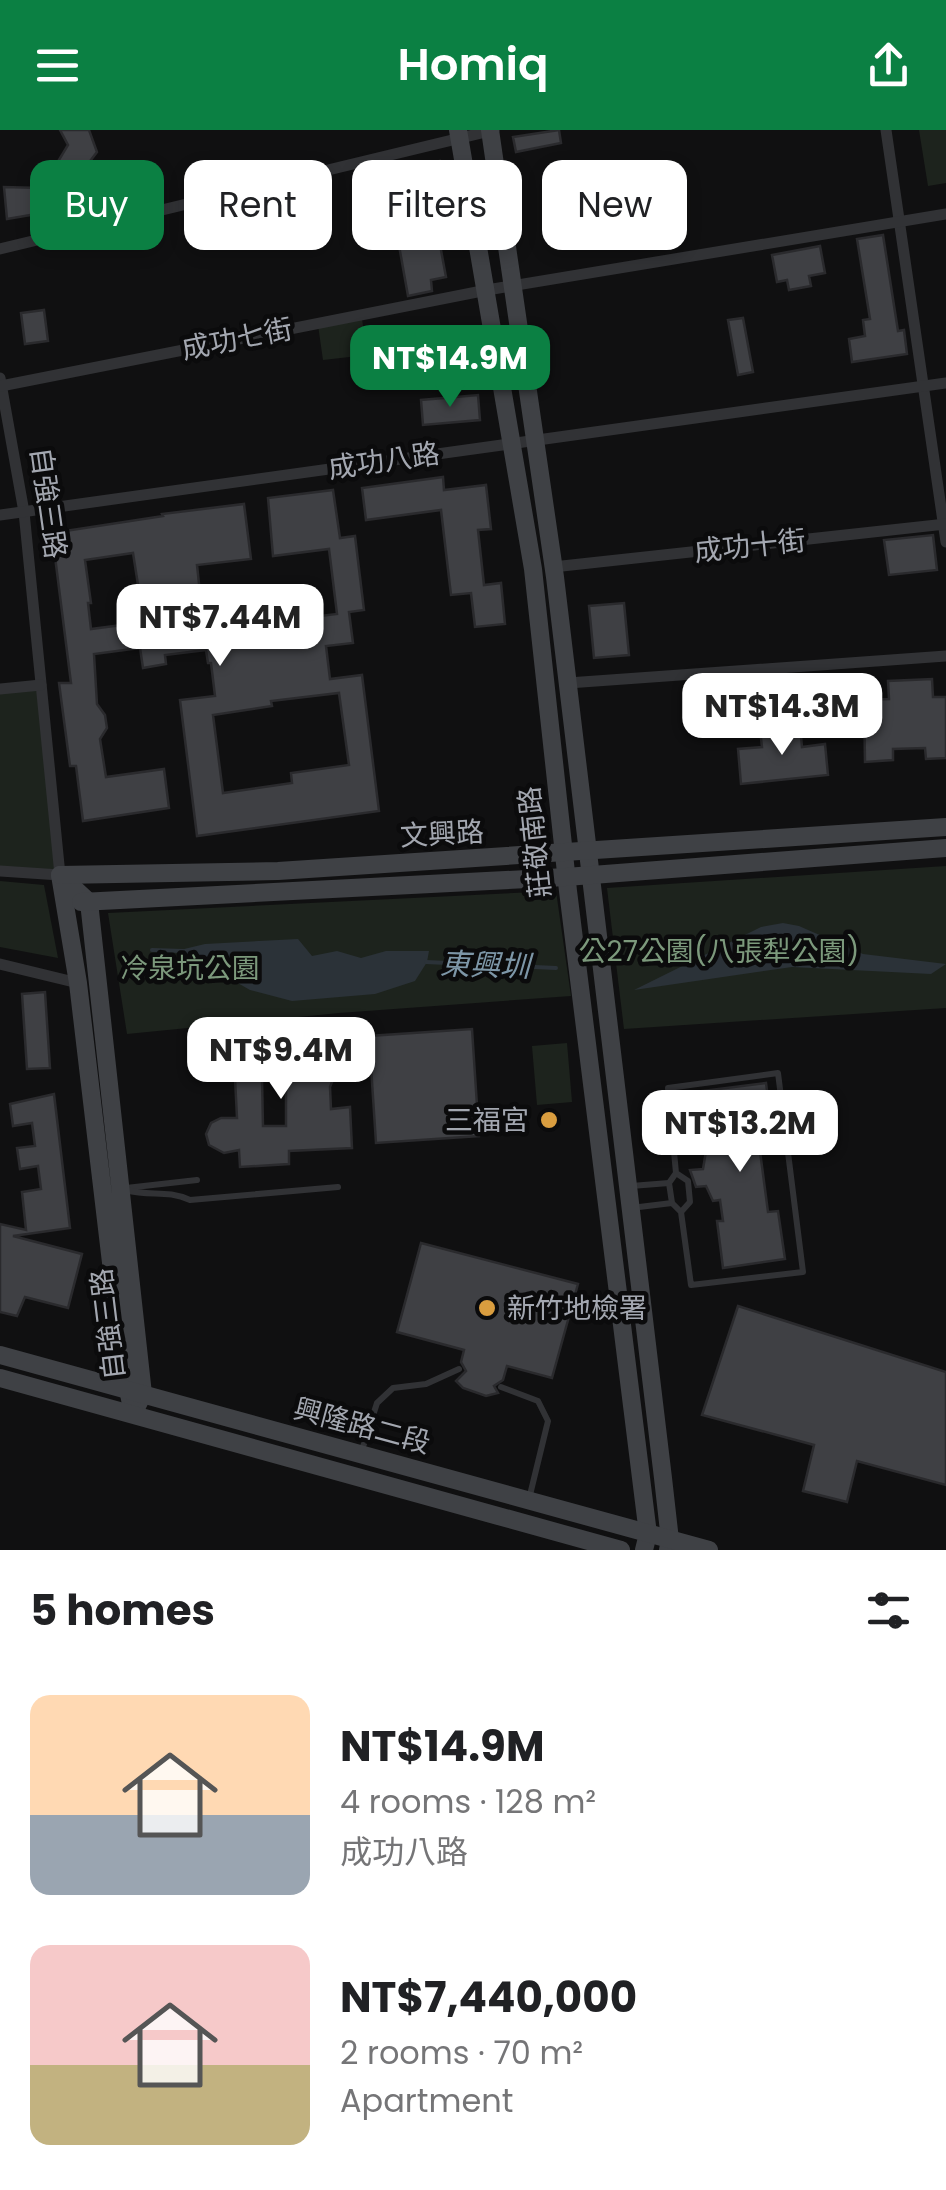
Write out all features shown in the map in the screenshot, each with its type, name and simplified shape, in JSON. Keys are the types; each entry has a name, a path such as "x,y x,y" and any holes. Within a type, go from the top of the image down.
{"street":[{"path":"0,249 459,134 491,130"},
{"name":"莊敬南路","path":"491,130 568,683 669,1545"},
{"path":"886,130 946,542"},
{"name":"莊敬南路","path":"459,134 533,570 646,1542"},
{"name":"成功七街","path":"1,382 487,290 946,214"},
{"name":"自強三路","path":"1,382 24,512 60,875 135,1392"},
{"name":"成功八路","path":"0,515 946,382"},
{"name":"成功十街","path":"553,567 945,525"},
{"path":"568,683 946,656"},
{"path":"0,689 42,685"},
{"name":"文興路","path":"0,871 60,875 278,871 946,827"},
{"name":"文興路","path":"66,904 566,877 946,848"},
{"path":"60,875 88,902"},
{"name":"自強三路","path":"88,902 120,1188 134,1414"},
{"path":"0,964 78,983"},
{"name":"興隆路二段","path":"0,1355 529,1500 646,1542 709,1550"},
{"name":"興隆路二段","path":"0,1378 621,1550"}],"lane":[{"path":"778,1073 803,1272 690,1285 681,1212 672,1203 669,1183 676,1173 668,1088 778,1073"},
{"path":"676,1173 688,1181 690,1202 681,1212"},
{"path":"120,1188 197,1180"},
{"path":"627,1186 669,1183"},
{"path":"120,1188 142,1194 173,1192 190,1200 338,1187"},
{"path":"630,1208 672,1203"},
{"path":"361,1454 377,1403 393,1388 426,1384 459,1369"},
{"path":"501,1387 538,1401 548,1422 529,1500"}],"green space":[{"path":"919,130 946,130 946,183 928,186"},
{"path":"362,319 367,355 323,360 318,325"},
{"path":"41,685 60,875 0,871 0,689"},
{"name":"公27公園(八張犁公園)","path":"946,866 946,1008 624,1029 607,888"},
{"path":"0,881 44,885 58,958 0,947"},
{"name":"冷泉坑公園","path":"556,891 571,996 127,1034 108,913"},
{"path":"567,1043 572,1102 537,1105 532,1046"}],"shaded area":[{"path":"783,923 863,954 946,964 931,974 792,967 634,990 761,927"},
{"path":"298,939 312,956 337,951 361,958 386,951 429,951 415,981 375,994 292,1001 250,990 180,950 205,944"}],"building":[{"path":"60,130 89,130 97,152 91,160 59,160 68,145"},
{"path":"559,130 561,143 516,152 513,137"},
{"path":"4,187 30,188 30,215 7,219"},
{"path":"883,235 898,331 904,330 907,354 852,362 849,339 865,336 863,320 870,319 857,239"},
{"path":"820,246 825,273 809,276 811,286 789,290 787,280 777,282 772,255"},
{"path":"400,250 441,250 446,277 431,280 432,291 408,296"},
{"path":"44,310 48,341 25,344 21,313"},
{"path":"743,318 753,372 738,375 728,320"},
{"path":"478,395 480,420 423,425 421,400"},
{"path":"443,477 444,490 486,485 491,529 478,530 484,585 501,583 505,624 475,627 471,593 451,595 441,510 366,520 362,488"},
{"path":"333,490 340,538 355,536 364,610 349,612 353,643 326,646 330,679 362,675 379,811 197,836 180,700 215,696 211,663 206,650 165,655 166,664 143,668 140,648 94,654 97,704 105,715 107,728 100,739 106,777 164,769 169,808 83,821 76,766 70,766 59,683 71,683 52,533 244,504 251,559 197,565 204,630 337,614 329,549 273,556 268,498","holes":["133,553 141,604 134,605 137,623 91,629 85,560","339,693 349,765 291,773 292,783 223,793 213,715 272,706 271,701"]},
{"path":"933,535 937,570 889,575 884,540"},
{"path":"624,603 629,655 594,658 589,606"},
{"path":"932,679 933,697 946,697 946,758 926,759 925,748 893,749 893,760 865,762 864,700 889,699 888,681"},
{"path":"800,725 802,747 825,744 828,775 741,784 738,749 762,747 760,729"},
{"path":"45,992 50,1068 27,1069 22,994"},
{"path":"472,1029 479,1136 376,1143 369,1036"},
{"path":"349,1040 330,1087 331,1109 350,1107 352,1148 289,1151 289,1164 240,1167 239,1150 224,1153 209,1145 206,1134 211,1123 221,1118 237,1118 235,1078 217,1067 216,1046","holes":["262,1078 286,1078 286,1126 263,1126"]},
{"path":"766,1083 773,1134 758,1136 768,1212 778,1211 785,1259 723,1268 717,1221 723,1221 720,1200 713,1201 706,1186 696,1187 690,1170 703,1169 706,1151 715,1150 702,1091"},
{"path":"54,1094 70,1228 13,1236 82,1254 68,1308 25,1297 17,1316 0,1312 0,1224 26,1230 22,1192 41,1189 38,1166 20,1169 17,1148 35,1146 32,1123 13,1126 10,1104"},
{"name":"新竹地檢署","path":"421,1243 578,1284 552,1378 507,1366 503,1380 494,1386 498,1393 486,1396 463,1388 456,1381 466,1371 461,1362 464,1350 397,1332"},
{"path":"738,1306 946,1372 946,1485 857,1461 847,1502 803,1491 814,1445 702,1415"}],"waterway":[{"name":"東興圳","path":"152,950 183,951"},
{"name":"東興圳","path":"426,962 556,968"}],"place":[{"name":"三福宮","path":"549,1120"},
{"name":"新竹地檢署","path":"487,1308"}]}
